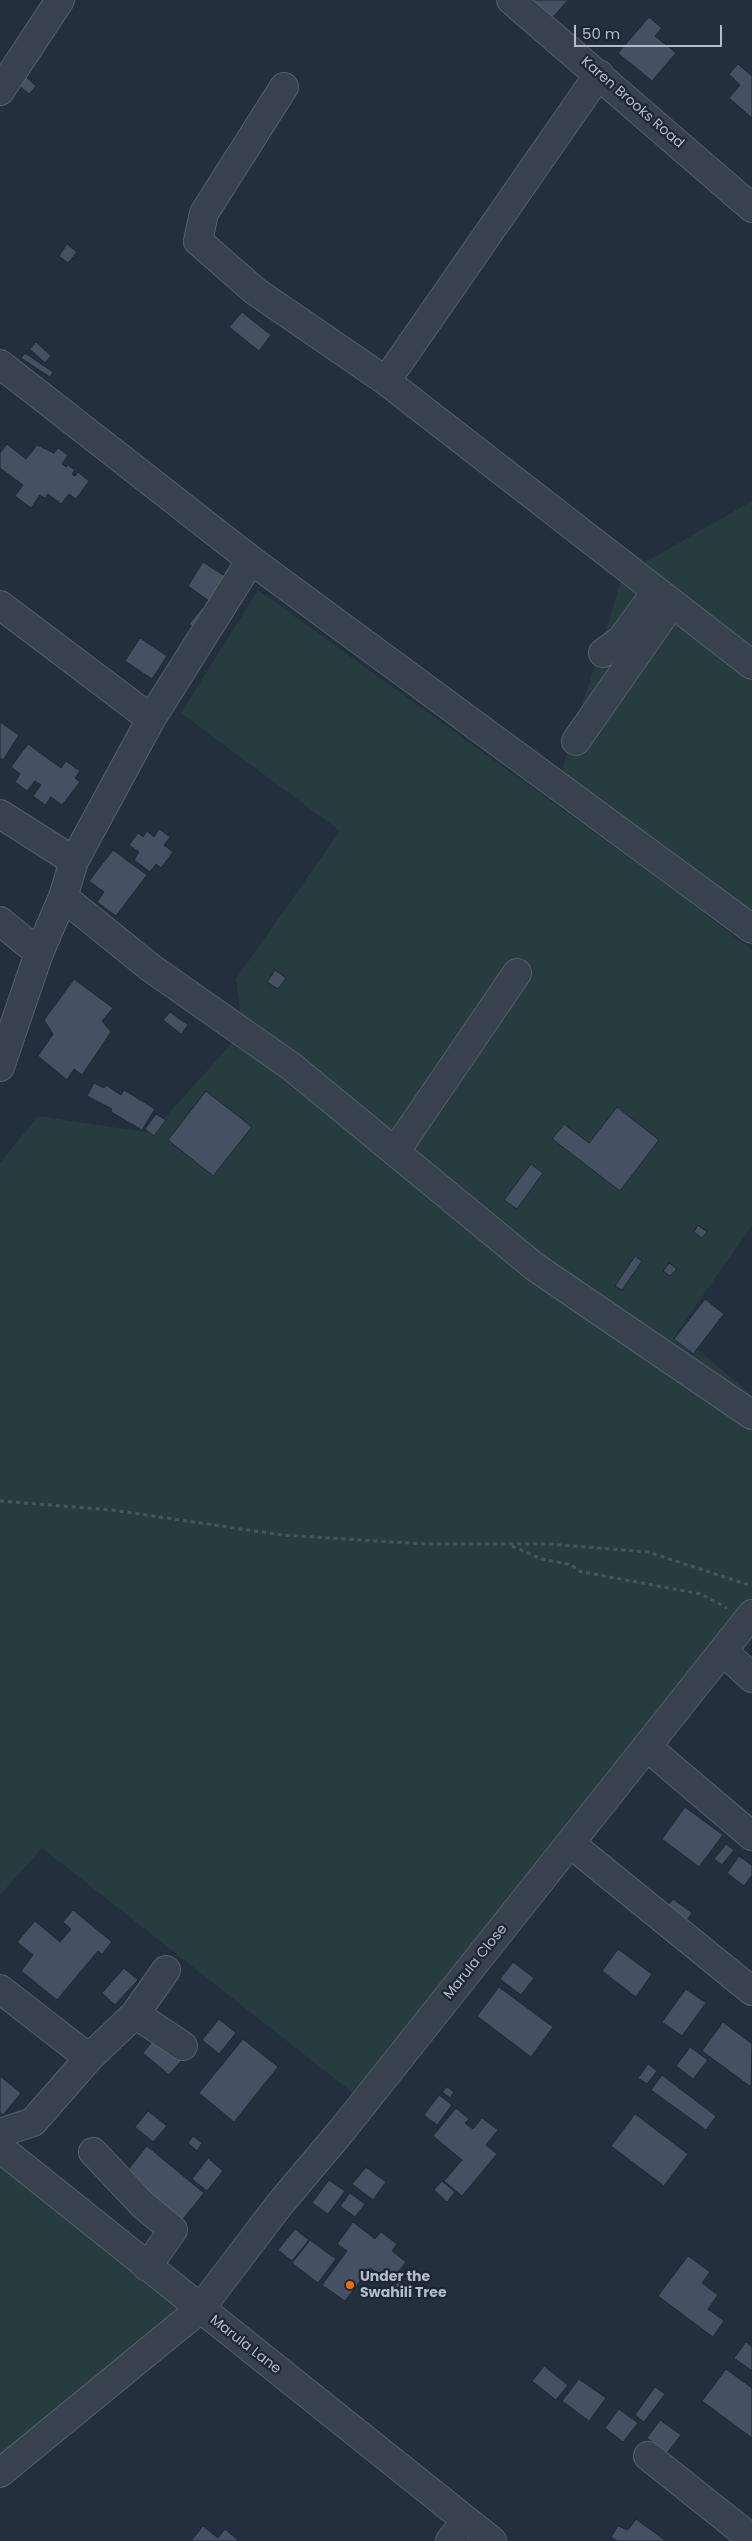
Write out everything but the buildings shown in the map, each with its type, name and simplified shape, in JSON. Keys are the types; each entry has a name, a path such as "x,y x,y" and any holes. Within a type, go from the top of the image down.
{"street":[{"path":"0,91 60,0"},
{"name":"Karen Brooks Road","path":"511,0 752,208"},
{"path":"386,381 599,74"},
{"path":"284,87 204,213 198,241 256,291 386,381 752,665"},
{"path":"0,364 251,560 752,929"},
{"path":"0,1067 39,953 63,898 74,861 151,719 251,560"},
{"path":"603,653 620,640 664,597"},
{"path":"576,741 664,597"},
{"path":"0,605 151,719"},
{"path":"0,814 74,861"},
{"path":"63,898 151,968 292,1067 535,1267 752,1415"},
{"path":"0,921 39,953"},
{"path":"395,1152 517,973"},
{"name":"Marula Close","path":"0,2474 200,2310 279,2205 350,2121 750,1617"},
{"path":"723,1651 752,1678"},
{"path":"647,1747 752,1836"},
{"path":"571,1844 752,1991"},
{"path":"0,2133 32,2122 89,2058 135,2014 166,1970"},
{"path":"0,1989 89,2058"},
{"path":"135,2014 183,2046"},
{"name":"Marula Lane","path":"0,2148 200,2310 458,2531 492,2541"},
{"path":"93,2152 143,2205 173,2230 147,2267"},
{"path":"648,2456 752,2539"}],"path":[{"path":"0,1501 112,1510 282,1535 426,1544 549,1544 648,1552 752,1586"},
{"path":"510,1544 542,1559 572,1565 578,1571 701,1594 750,1617"}],"green space":[{"path":"752,501 752,919 561,773 623,575"},
{"path":"258,590 663,882 752,950 752,1226 677,1332 752,1395 752,1603 358,2097 42,1848 0,1895 0,1163 38,1116 151,1133 243,1031 236,979 340,831 181,713"},
{"path":"0,2163 191,2317 0,2479"}],"place":[{"name":"Under the Swahili Tree","path":"350,2285"}]}
